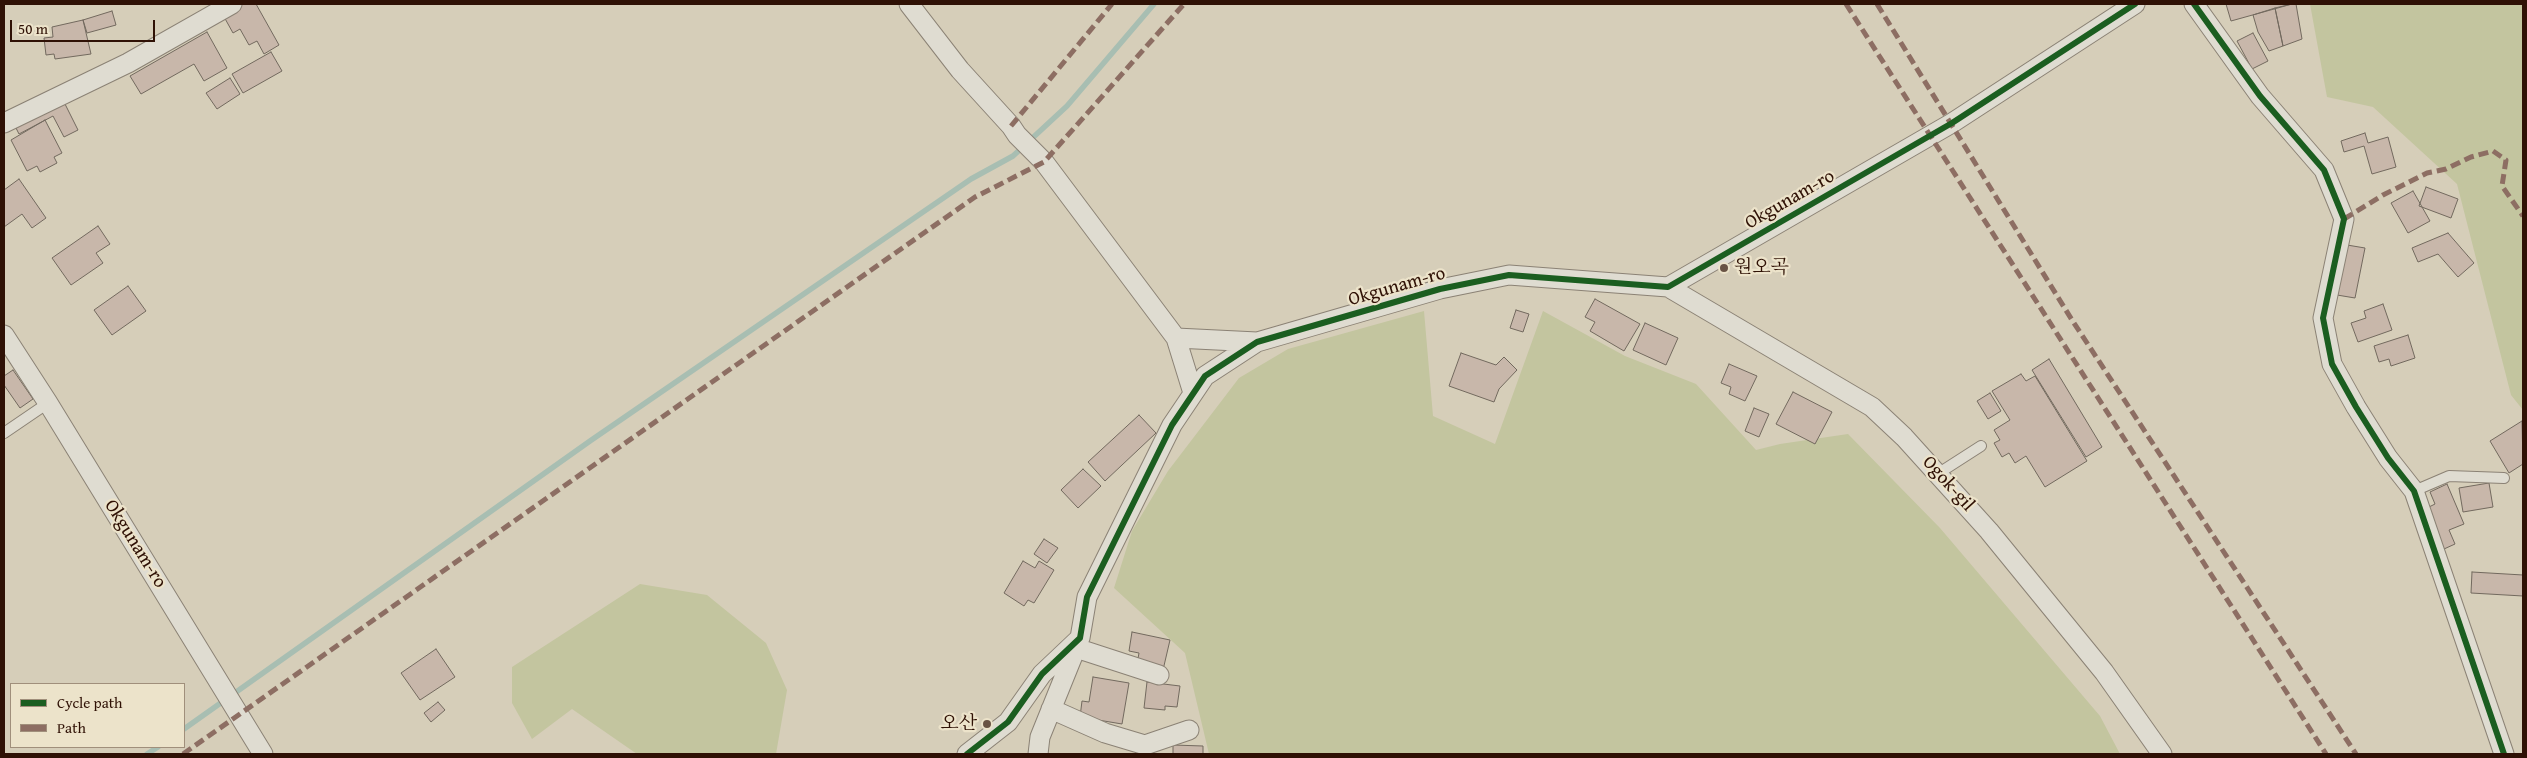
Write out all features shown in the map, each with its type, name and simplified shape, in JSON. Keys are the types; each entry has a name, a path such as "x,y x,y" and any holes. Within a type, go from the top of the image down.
{"street":[{"path":"4,123 128,62 232,4"},
{"path":"910,4 960,70 1017,135 1044,162 1176,338 1193,393"},
{"name":"Okgunam-ro","path":"1038,754 1040,737 1078,643 1087,597 1172,425 1205,376 1257,342 1440,289 1509,275 1668,287 1952,123 2135,4"},
{"path":"2194,4 2260,96 2324,170 2344,219 2323,318 2332,364 2384,451 2414,491 2504,754"},
{"name":"Ogok-gil","path":"1668,287 1872,407 1938,473 2104,672 2162,754"},
{"name":"Okgunam-ro","path":"4,335 48,403 263,754"},
{"path":"1176,338 1257,342"},
{"path":"967,754 1008,722 1042,674 1078,643 1159,675"},
{"path":"1051,709 1105,733 1145,745 1188,730"}],"lane":[{"path":"4,433 48,403"},
{"path":"1938,473 1980,446"},
{"path":"2414,491 2449,476 2504,478"}],"green space":[{"path":"2310,4 2523,4 2523,410 2511,395 2457,184 2373,107 2327,97"},
{"path":"1424,311 1433,416 1495,444 1543,311 1625,356 1696,384 1756,450 1780,444 1848,434 1940,528 2100,716 2120,754 1209,754 1185,653 1114,588 1132,531 1168,471 1239,378 1288,349"},
{"path":"640,584 707,595 766,643 787,690 776,754 637,754 572,709 532,739 512,703 512,667"}],"building":[{"path":"243,4 256,4 279,45 264,54 257,41 249,45 240,29 233,33 223,15"},
{"path":"2226,4 2292,4 2231,21"},
{"path":"2296,4 2302,39 2283,46 2275,8"},
{"path":"2275,8 2283,46 2269,51 2258,32 2253,15"},
{"path":"112,11 116,25 87,33 83,20"},
{"path":"83,20 91,54 55,59 54,54 46,55 44,38 53,37 52,27"},
{"path":"207,32 227,68 204,81 194,64 141,94 130,76"},
{"path":"2253,33 2268,61 2252,69 2237,41"},
{"path":"271,52 282,71 243,93 232,74"},
{"path":"230,78 240,94 217,109 206,93"},
{"path":"64,102 78,130 64,137 53,116 19,134 16,128"},
{"path":"45,120 62,153 54,157 57,163 40,172 37,166 27,171 11,140"},
{"path":"2365,133 2368,143 2388,137 2396,167 2372,174 2364,146 2344,152 2341,141"},
{"path":"19,179 46,218 32,228 22,214 4,227 4,190"},
{"path":"2426,187 2458,199 2451,218 2419,206"},
{"path":"2413,191 2430,221 2408,233 2391,203"},
{"path":"98,226 110,244 96,253 103,263 71,285 52,258"},
{"path":"2448,233 2474,263 2458,277 2438,254 2418,262 2412,248"},
{"path":"2347,245 2365,248 2355,298 2337,295"},
{"path":"128,286 146,311 112,335 94,310"},
{"path":"1595,299 1640,324 1624,351 1590,331 1595,322 1585,317"},
{"path":"2383,304 2392,330 2358,342 2351,323 2366,318 2364,311"},
{"path":"1516,310 1529,314 1523,332 1510,328"},
{"path":"1645,323 1678,338 1666,365 1633,350"},
{"path":"2408,335 2415,358 2391,366 2389,359 2379,362 2374,346"},
{"path":"1461,353 1496,365 1504,357 1517,370 1499,389 1494,402 1449,386"},
{"path":"2049,359 2102,447 2086,457 2032,370"},
{"path":"1729,364 1757,376 1745,401 1729,394 1731,387 1721,383"},
{"path":"13,370 33,399 20,408 4,385 4,376"},
{"path":"2021,374 2026,381 2035,376 2087,461 2045,487 2026,456 2015,463 2009,453 2002,457 1994,443 2000,440 1994,430 2010,420 1992,391"},
{"path":"1793,392 1832,412 1815,444 1776,424"},
{"path":"1990,393 2001,411 1988,419 1977,401"},
{"path":"1754,408 1769,414 1759,437 1745,431"},
{"path":"1139,415 1156,433 1105,481 1088,462"},
{"path":"2522,421 2523,464 2509,473 2490,441"},
{"path":"1083,469 1101,486 1078,508 1061,490"},
{"path":"2489,483 2493,507 2463,512 2459,488"},
{"path":"2447,484 2464,524 2449,530 2455,544 2444,549 2427,508 2435,504 2430,492"},
{"path":"1044,539 1058,548 1047,563 1034,554"},
{"path":"1023,561 1035,568 1039,561 1054,570 1034,603 1028,600 1024,606 1004,593"},
{"path":"2472,572 2523,575 2523,596 2471,593"},
{"path":"1132,632 1170,640 1163,670 1137,664 1139,653 1129,651"},
{"path":"436,649 455,677 420,700 401,673"},
{"path":"1093,677 1129,683 1122,724 1080,717 1082,701 1089,702"},
{"path":"1147,682 1180,686 1177,707 1165,706 1165,710 1144,708"},
{"path":"438,702 445,710 431,722 424,713"},
{"path":"1173,745 1203,746 1203,754 1173,754"}],"waterway":[{"path":"185,728 590,441 971,179 1013,156 1067,106 1154,4"},
{"path":"147,754 156,748"}],"marked path":[{"path":"1011,126 1112,4"},
{"path":"183,754 975,197 1044,162 1184,4"},
{"path":"1846,4 2326,754"},
{"path":"1877,4 2072,320 2356,754"},
{"path":"2344,219 2383,195 2427,173 2446,169 2471,157 2493,151 2506,160 2502,186 2523,216"}],"cycle path":[{"path":"967,754 1008,722 1042,674 1080,638 1087,597 1172,425 1205,376 1257,342 1440,289 1509,275 1668,287 1952,123 2135,4"},
{"path":"2194,4 2260,96 2324,170 2344,219 2323,318 2332,364 2388,458 2414,491 2504,754"}],"place":[{"name":"원오곡","path":"1724,268"},
{"name":"오산","path":"987,724"}]}
